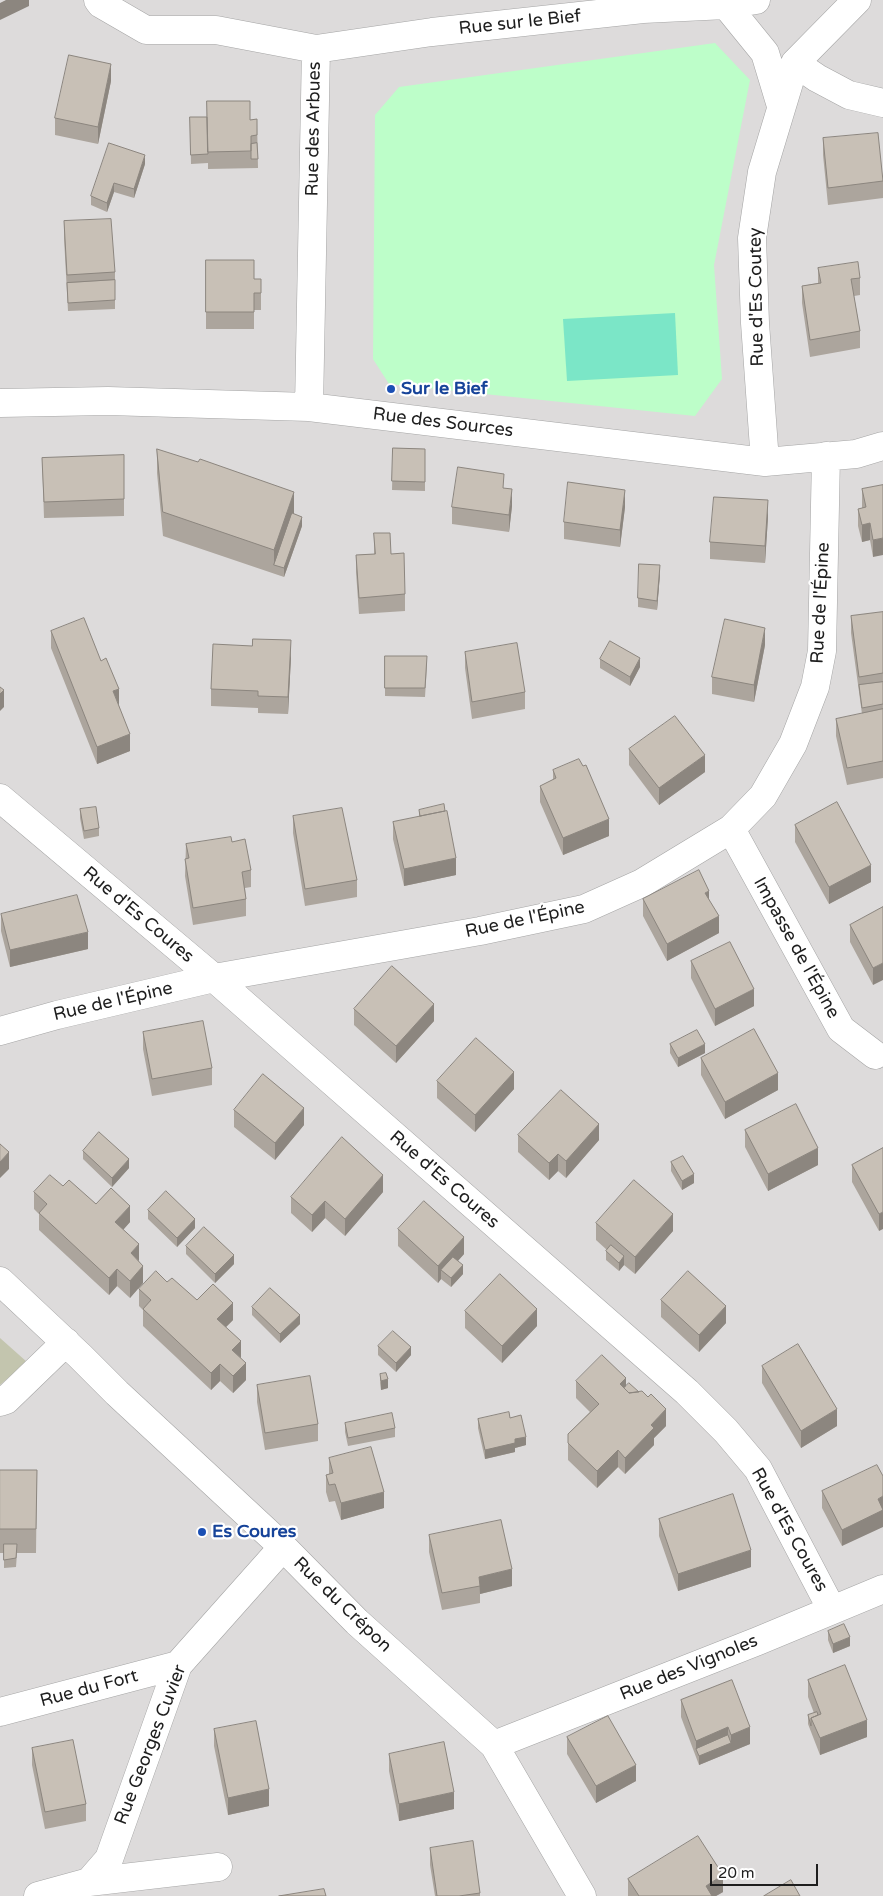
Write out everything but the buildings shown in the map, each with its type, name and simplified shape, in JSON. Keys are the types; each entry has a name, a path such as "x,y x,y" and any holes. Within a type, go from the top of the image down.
{"street":[{"name":"Rue des Arbues","path":"98,0 101,4 146,30 216,30 316,50 309,407"},
{"name":"Rue sur le Bief","path":"316,50 442,31 643,9 756,0"},
{"name":"Rue d'Es Coutey","path":"765,462 755,324 752,238 762,172 795,63 857,0"},
{"path":"725,2 765,53 781,106"},
{"path":"795,63 849,96 883,103"},
{"name":"Rue des Sources","path":"0,403 108,401 309,407 765,462 856,454 883,446"},
{"name":"Rue de l'Épine","path":"0,1031 57,1015 214,978 480,931 584,909 642,883 730,829 763,796 793,744 815,687 822,652 826,456"},
{"name":"Rue d'Es Coures","path":"0,798 214,978 687,1392 726,1431 758,1469 832,1610"},
{"name":"Impasse de l'Épine","path":"730,829 841,1029 875,1055"},
{"name":"Rue du Crépon","path":"0,1281 66,1342 124,1400 283,1547 357,1622 494,1745 582,1896"},
{"path":"0,1402 6,1400 66,1342"},
{"name":"Rue Georges Cuvier","path":"88,1882 109,1859 178,1665 283,1547"},
{"name":"Rue des Vignoles","path":"494,1745 749,1645 883,1589"},
{"name":"Rue du Fort","path":"0,1712 178,1665"},
{"path":"38,1896 88,1882 218,1867"}],"shaded area":[{"path":"0,0 883,0 883,1896 0,1896"},
{"path":"0,1338 27,1362 0,1385"}],"green space":[{"path":"715,43 750,80 714,265 722,379 695,416 389,384 373,359 375,115 399,87"},
{"path":"675,313 678,375 567,381 563,319"}],"place":[{"name":"Sur le Bief","path":"391,389"},
{"name":"Es Coures","path":"202,1532"}]}
